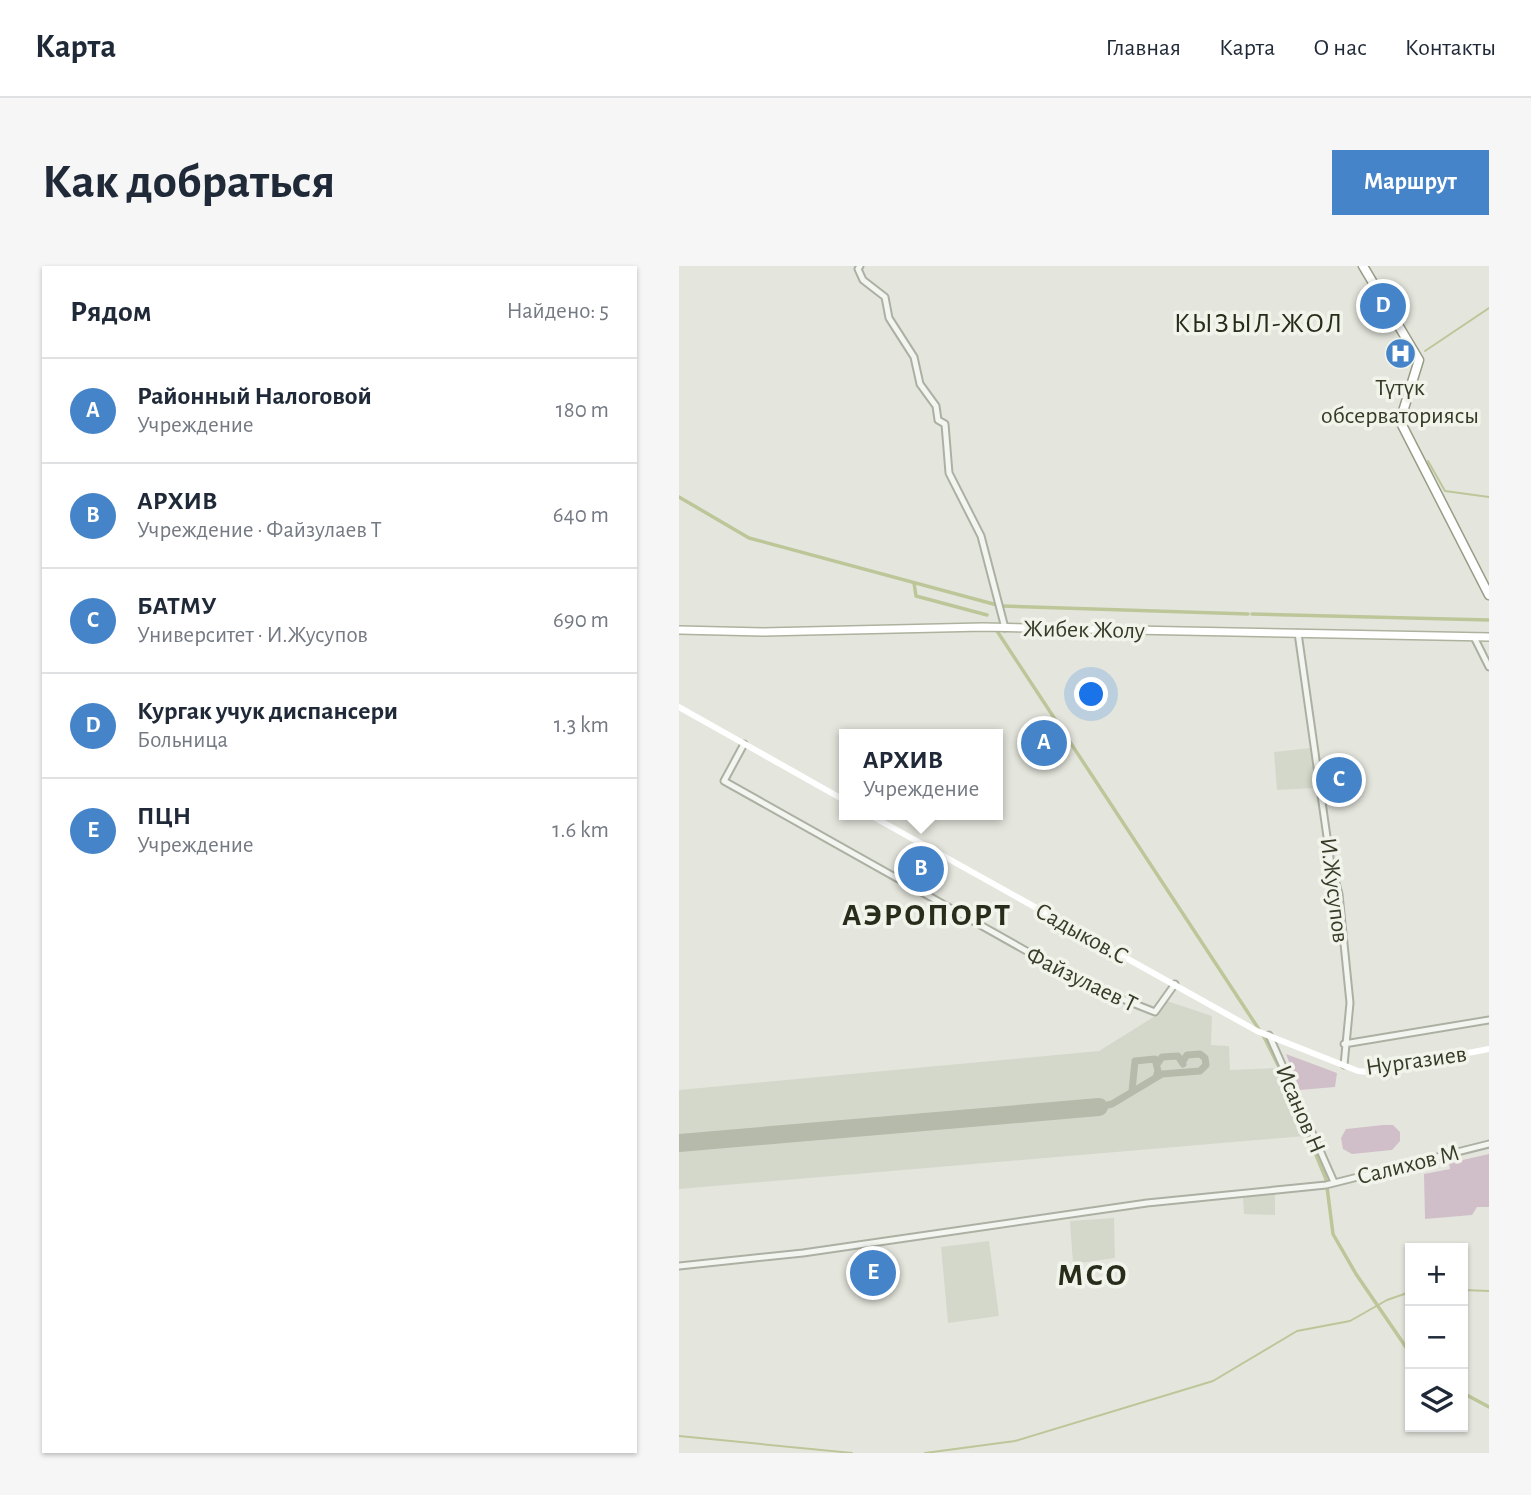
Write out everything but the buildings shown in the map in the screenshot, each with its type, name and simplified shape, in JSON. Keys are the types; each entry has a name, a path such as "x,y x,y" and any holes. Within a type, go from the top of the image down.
{"highway":[{"path":"1363,266 1419,360 1400,421 1489,595"}],"main road":[{"name":"Жибек Жолу","path":"679,630 763,632 1005,628 1489,637"},
{"path":"679,707 839,797"},
{"name":"Садыков.С","path":"879,820 1268,1035"},
{"path":"1268,1035 1344,1065"},
{"name":"Нургазиев","path":"1344,1065 1370,1072 1489,1049"}],"street":[{"path":"860,266 863,280 885,297 889,318 914,357 925,394 936,406 938,419 945,424 949,474 981,536 1005,628"},
{"name":"И.Жусупов","path":"1298,632 1331,865 1339,894 1350,1002 1344,1065"},
{"path":"1474,637 1489,667"},
{"name":"Файзулаев Т","path":"744,744 724,781 1087,985 1155,1012 1175,984"},
{"path":"1344,1044 1489,1020"},
{"name":"Исанов Н","path":"1268,1035 1329,1184"},
{"path":"1276,1050 1289,1043"},
{"name":"Салихов М","path":"679,1266 803,1252 1147,1203 1329,1184 1489,1144"}],"shaded area":[{"path":"1311,748 1316,788 1277,790 1274,752"},
{"path":"1164,1000 1212,1016 1211,1045 1229,1046 1230,1070 1279,1068 1306,1136 679,1189 679,1090 1099,1051 1155,1016"},
{"path":"1286,1054 1337,1073 1335,1087 1300,1090"},
{"path":"1393,1125 1400,1132 1400,1141 1392,1150 1352,1154 1343,1149 1341,1138 1346,1129"},
{"path":"1489,1154 1489,1207 1477,1207 1472,1215 1425,1219 1424,1174 1450,1169 1449,1163"},
{"path":"1275,1194 1275,1215 1244,1214 1243,1197"},
{"path":"1114,1218 1115,1258 1073,1264 1070,1221"},
{"path":"989,1241 999,1316 948,1323 941,1247"}],"waterway":[{"path":"1425,351 1489,308"},
{"path":"1428,461 1445,491 1489,497"},
{"path":"679,497 749,538 997,605"},
{"path":"914,583 916,596 987,615"},
{"path":"1001,606 1248,614"},
{"path":"1252,614 1489,620"},
{"path":"997,631 1264,1037 1283,1075 1326,1179 1333,1234 1356,1274 1405,1346"},
{"path":"1468,1290 1489,1291"},
{"path":"925,1453 1015,1441 1213,1381 1297,1331 1350,1321 1387,1300 1405,1294"},
{"path":"1468,1396 1489,1407"},
{"path":"679,1436 852,1453"}],"taxiway":[{"path":"1099,1107 1112,1104 1162,1074 1200,1071 1206,1065 1205,1058 1200,1054 1187,1055 1183,1061"},
{"path":"1158,1063 1162,1057 1178,1056 1183,1064"},
{"path":"1132,1091 1135,1061 1155,1059 1158,1071 1156,1077"}],"runway":[{"path":"679,1143 1099,1107"}],"place":[{"name":"Кургак учук диспансери","path":"1383,306"},
{"name":"Түтүк обсерваториясы","path":"1400,353"},
{"name":"Районный Налоговой","path":"1044,743"},
{"name":"БАТМУ","path":"1339,780"},
{"name":"АРХИВ","path":"921,869"},
{"name":"ПЦН","path":"873,1273"}],"district":[{"name":"КЫЗЫЛ-ЖОЛ","path":"1259,322"},
{"name":"АЭРОПОРТ","path":"927,914"},
{"name":"МСО","path":"1093,1274"}]}
